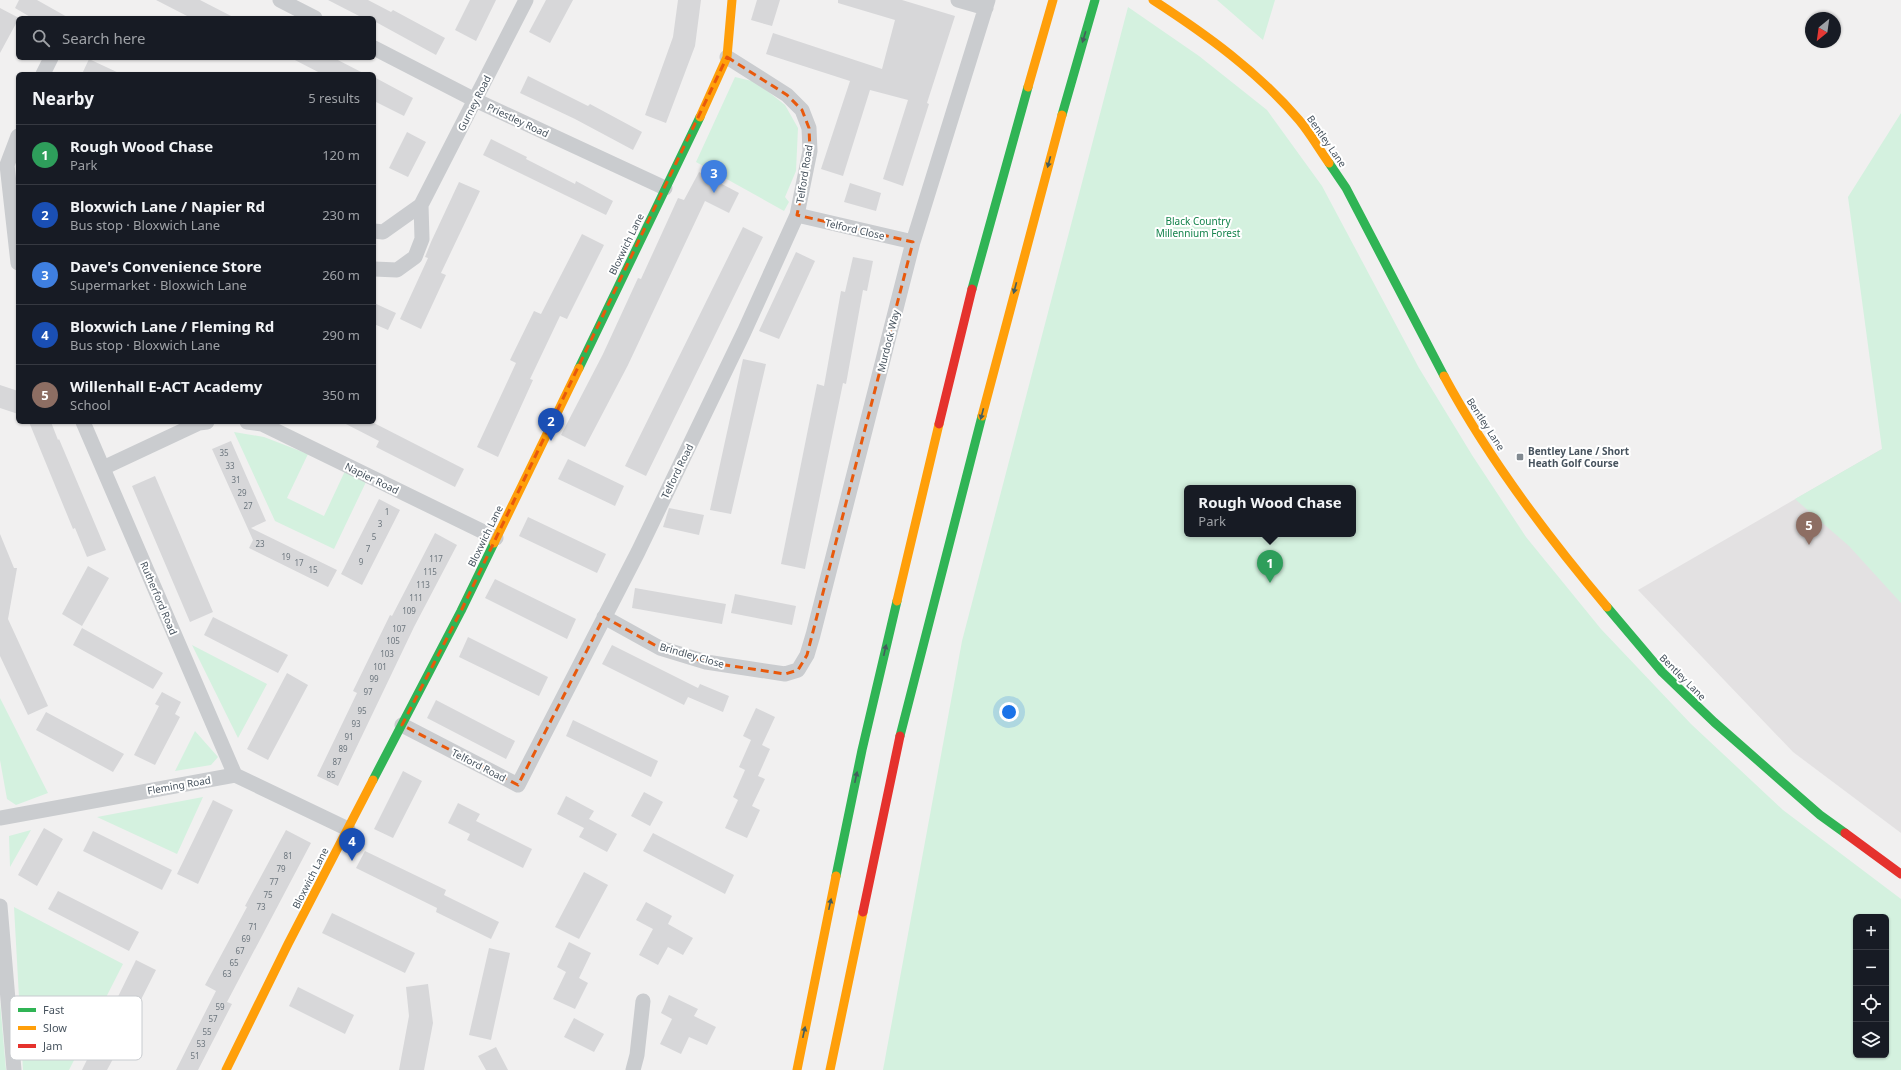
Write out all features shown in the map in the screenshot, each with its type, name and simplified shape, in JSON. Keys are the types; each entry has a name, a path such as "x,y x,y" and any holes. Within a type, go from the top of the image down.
{"main road":[{"name":"Bloxwich Lane","path":"226,1070 348,829 461,611 727,57 732,0"},
{"path":"797,1070 862,750 923,488 980,255 1052,0"},
{"path":"830,1070 905,712 1062,115 1096,0"},
{"name":"Bentley Lane","path":"1154,0 1196,28 1235,57 1262,81 1300,121 1346,188 1465,415 1544,529 1639,646 1662,672 1720,728 1820,815 1901,874"}],"street":[{"path":"280,0 311,16"},
{"name":"Gurney Road","path":"376,231 383,232 421,205 526,0"},
{"path":"958,0 987,4"},
{"name":"Murdock Way","path":"785,674 798,670 807,654 813,635 913,242 987,4"},
{"name":"Priestley Road","path":"376,49 475,100 665,188"},
{"name":"Telford Road","path":"402,725 518,785 638,552 737,346 797,215 810,151 809,128 802,110 787,95 727,57"},
{"path":"44,72 50,60"},
{"path":"16,142 8,166 16,243"},
{"name":"Gurney Road","path":"376,269 397,270 415,257 422,239 421,205"},
{"name":"Telford Close","path":"797,215 913,242"},
{"name":"Rutherford Road","path":"84,424 235,775"},
{"path":"103,468 197,424"},
{"name":"Napier Road","path":"262,424 496,538"},
{"name":"Brindley Close","path":"604,617 660,648 706,662 785,674"},
{"path":"235,775 348,829"},
{"name":"Fleming Road","path":"0,818 235,775"},
{"path":"0,906 10,1023"},
{"path":"633,1070 637,1055 643,1001"},
{"path":"13,1060 14,1070"}],"highlighted area":[{"path":"727,57 787,95 802,110 809,128 810,151 797,215 913,242 807,655 798,670 785,674 706,662 660,648 604,617 518,785 402,725 461,611"}],"shaded area":[{"path":"1901,200 1901,833 1793,752 1638,590 1882,449 1886,225"}],"green space":[{"path":"1217,0 1275,0 1263,40"},
{"name":"Black Country Millennium Forest","path":"1128,7 1199,56 1267,110 1322,186 1419,368 1472,455 1526,537 1601,629 1691,724 1783,810 1901,899 1901,1070 883,1070 962,641"},
{"path":"735,77 756,82 785,105 798,128 796,171 785,197 789,202 784,211 696,162"},
{"path":"1901,113 1901,603 1849,546 1795,499 1882,449 1848,197"},
{"path":"234,432 264,437 308,454 287,498 324,516 345,471 366,482 334,549 275,521"},
{"path":"192,645 267,684 238,738"},
{"path":"0,698 48,793 16,805 7,799 0,760"},
{"path":"195,731 218,757 211,765 175,771"},
{"path":"203,797 177,854 97,817"},
{"path":"31,830 10,867 9,836"},
{"path":"14,907 123,964 107,996 19,996"},
{"path":"0,1002 6,1070 0,1070"},
{"path":"22,1060 74,1060 69,1070 23,1070"}],"building":[{"path":"19,0 37,0 65,16 29,16 15,8"},
{"path":"156,0 200,0 231,16 187,16"},
{"path":"328,0 368,0 391,12 393,10 445,38 436,55 376,22 376,16 359,16"},
{"path":"470,0 496,0 476,41 455,30"},
{"path":"546,0 573,0 550,43 529,32"},
{"path":"678,0 701,0 695,46 666,123 645,115 673,37"},
{"path":"757,0 780,0 772,26 751,20"},
{"path":"838,0 902,0 955,16 927,103 929,104 903,186 883,179 908,100 870,90 843,176 821,169 850,81 766,54 773,33 882,69 895,20 838,3"},
{"path":"0,8 16,16 16,24 0,53"},
{"path":"89,60 91,60 117,72 83,72"},
{"path":"295,60 338,60 361,72 318,72"},
{"path":"528,76 588,106 590,104 642,132 633,150 575,119 520,93"},
{"path":"376,78 413,98 404,116 376,102"},
{"path":"407,132 426,142 408,177 389,168"},
{"path":"491,139 575,184 576,181 613,201 606,215 483,155"},
{"path":"699,172 739,193 729,213 705,201 628,365 585,447 561,435 603,354 638,278 641,279 678,198 684,200"},
{"path":"459,182 480,191 441,273 446,275 421,329 400,319 428,258 425,257 431,242"},
{"path":"850,183 881,193 876,211 844,202"},
{"path":"743,227 763,237 646,476 625,466"},
{"path":"582,234 604,245 567,319 560,316 530,379 533,380 498,457 477,447 516,363 510,360 534,311 541,314"},
{"path":"796,252 815,261 779,339 759,331"},
{"path":"853,257 873,261 867,291 863,290 846,384 843,383 805,569 781,564 817,384 824,386 841,291 845,292"},
{"path":"376,304 396,313 388,330 376,325"},
{"path":"743,359 766,364 731,514 710,510"},
{"path":"0,385 16,390 16,413 0,408"},
{"path":"30,424 52,424 106,550 87,557 75,528 73,529"},
{"path":"346,424 376,424 464,469 455,487 376,447 379,441"},
{"path":"231,441 266,521 251,528 337,570 328,587 249,548 253,540 212,449"},
{"path":"568,459 624,486 615,506 558,479"},
{"path":"155,476 213,612 190,622 132,486"},
{"path":"379,499 400,510 362,585 341,574"},
{"path":"669,508 704,515 699,535 663,527"},
{"path":"528,517 606,554 597,573 519,536"},
{"path":"435,533 457,545 414,627 338,786 317,776 357,693 353,691 390,615 392,616"},
{"path":"0,534 14,568 17,568 8,619 48,706 28,715 0,656"},
{"path":"88,566 109,578 82,626 62,614"},
{"path":"495,579 576,619 567,639 485,598"},
{"path":"635,588 726,604 722,624 632,608"},
{"path":"735,594 796,606 792,625 731,613"},
{"path":"213,617 288,655 278,673 204,635"},
{"path":"82,628 163,673 153,689 73,645"},
{"path":"468,637 548,677 539,696 459,657"},
{"path":"612,645 698,688 700,684 729,696 723,712 688,697 684,705 602,664"},
{"path":"287,673 308,685 268,760 247,749"},
{"path":"162,692 181,702 175,714 180,717 155,765 134,755 159,706 155,704"},
{"path":"436,700 515,741 506,759 427,718"},
{"path":"756,708 775,717 762,745 770,749 758,776 765,779 752,806 760,810 747,838 725,828 738,800 733,797 745,770 739,767 751,740 743,736"},
{"path":"46,712 124,754 113,772 36,730"},
{"path":"573,720 658,761 651,777 566,736"},
{"path":"403,771 422,781 393,838 374,829"},
{"path":"644,792 663,802 650,826 631,816"},
{"path":"566,796 594,811 589,819 617,834 607,852 579,837 584,828 557,814"},
{"path":"213,800 233,810 198,884 177,874"},
{"path":"458,803 480,814 476,821 532,849 523,868 467,840 470,834 448,823"},
{"path":"44,828 63,839 37,886 18,875"},
{"path":"286,830 311,843 227,1002 232,1004 198,1070 176,1070 216,991 205,985"},
{"path":"93,831 172,870 162,890 83,851"},
{"path":"653,833 734,875 725,894 643,851"},
{"path":"365,851 446,890 444,895 499,922 491,939 436,912 437,908 356,868"},
{"path":"584,872 608,885 579,939 555,927"},
{"path":"58,891 139,932 129,951 48,909"},
{"path":"646,902 672,916 668,924 693,938 683,955 668,947 658,965 639,955 653,929 636,920"},
{"path":"332,913 415,953 405,973 322,933"},
{"path":"569,942 591,953 579,978 588,983 575,1009 553,999 566,972 557,967"},
{"path":"489,948 510,953 491,1040 469,1035"},
{"path":"136,960 156,970 142,998 142,996 118,996"},
{"path":"428,984 433,1023 424,1070 399,1070 409,1016 406,987"},
{"path":"298,987 354,1015 345,1034 289,1006"},
{"path":"669,995 698,1009 694,1016 716,1027 707,1045 689,1037 681,1054 660,1044 672,1019 661,1013"},
{"path":"574,1018 604,1034 594,1052 564,1037"},
{"path":"496,1047 508,1070 486,1070 478,1056"},
{"path":"87,1060 112,1060 107,1070 82,1070"}],"traffic: fast":[{"path":"1062,115 1095,0"},
{"path":"972,289 1028,87"},
{"path":"579,368 700,117"},
{"path":"1329,163 1346,188 1444,376"},
{"path":"900,736 982,416"},
{"path":"373,780 461,611 494,543"},
{"path":"836,876 862,750 897,601"},
{"path":"1607,607 1662,672 1714,722 1820,815 1845,833"}],"traffic: slow":[{"path":"700,117 727,57 732,0"},
{"path":"1028,87 1053,0"},
{"path":"1153,0 1212,40 1249,70 1283,102 1299,120 1329,163"},
{"path":"982,416 1062,115"},
{"path":"494,543 579,368"},
{"path":"1444,376 1461,407 1520,496 1562,552 1607,607"},
{"path":"897,601 939,424"},
{"path":"226,1070 288,944 373,780"},
{"path":"797,1070 836,876"},
{"path":"830,1070 863,912"}],"traffic: jam":[{"path":"939,424 972,289"},
{"path":"863,912 900,736"},
{"path":"1845,833 1901,874"}],"place":[{"name":"Dave's Convenience Store","path":"714,193"},
{"name":"Bloxwich Lane / Napier Rd","path":"551,441"},
{"name":"Bentley Lane / Short Heath Golf Course","path":"1520,457"},
{"name":"Willenhall E-ACT Academy","path":"1809,545"},
{"name":"Rough Wood Chase","path":"1270,583"},
{"name":"Bloxwich Lane / Fleming Rd","path":"352,861"}]}
